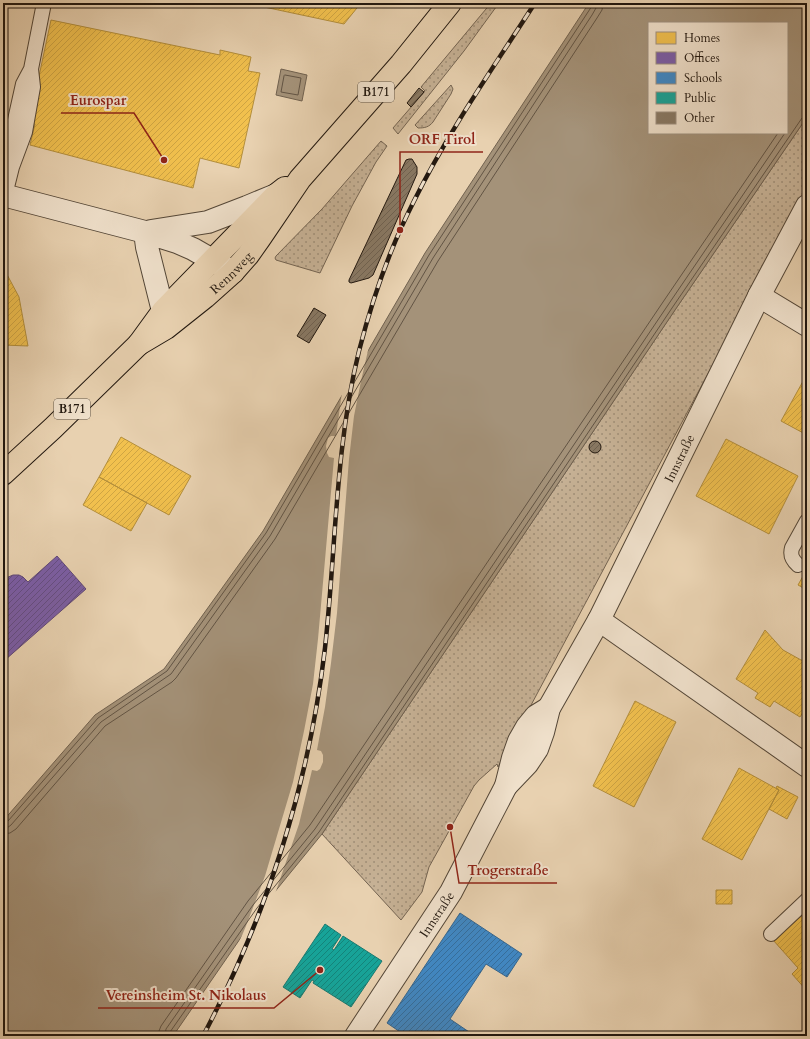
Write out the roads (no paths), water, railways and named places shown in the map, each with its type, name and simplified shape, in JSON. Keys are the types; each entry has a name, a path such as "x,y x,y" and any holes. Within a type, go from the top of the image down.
{"main road":[{"name":"Rennweg","path":"139,344 166,328 205,297 233,272 256,244 300,179 400,64 450,3"},
{"name":"Rennweg","path":"3,474 139,344 163,311 276,195 300,179"}],"street":[{"path":"4,195 145,232 177,242 193,249 233,272"},
{"path":"145,232 208,222 247,208 276,195"},
{"name":"Innstraße","path":"356,1036 451,892 506,786 527,764 537,749 544,732 549,708 599,620 759,296 807,206"},
{"path":"145,232 163,311"},
{"path":"759,296 807,325"},
{"path":"599,620 807,766"}],"lane":[{"path":"4,195 12,167 25,132 33,87 31,69 44,3"},
{"path":"798,565 792,558 791,552 807,521"},
{"path":"771,934 807,900"}],"water":[{"path":"589,3 807,3 807,117 675,310 322,834 260,910 173,1036 3,1036 3,821 95,715 164,669 263,531 425,253"},
{"path":"281,69 307,75 302,101 276,95"}],"railway":[{"path":"203,1036 226,990 266,896 282,848 308,749 318,699 325,648 337,499 345,424 359,351 376,294 397,237 427,175 472,100 535,3"}],"place":[{"name":"Eurospar","path":"164,160"},
{"name":"ORF Tirol","path":"400,230"},
{"name":"Trogerstraße","path":"450,827"},
{"name":"Vereinsheim St. Nikolaus","path":"320,970"}]}
